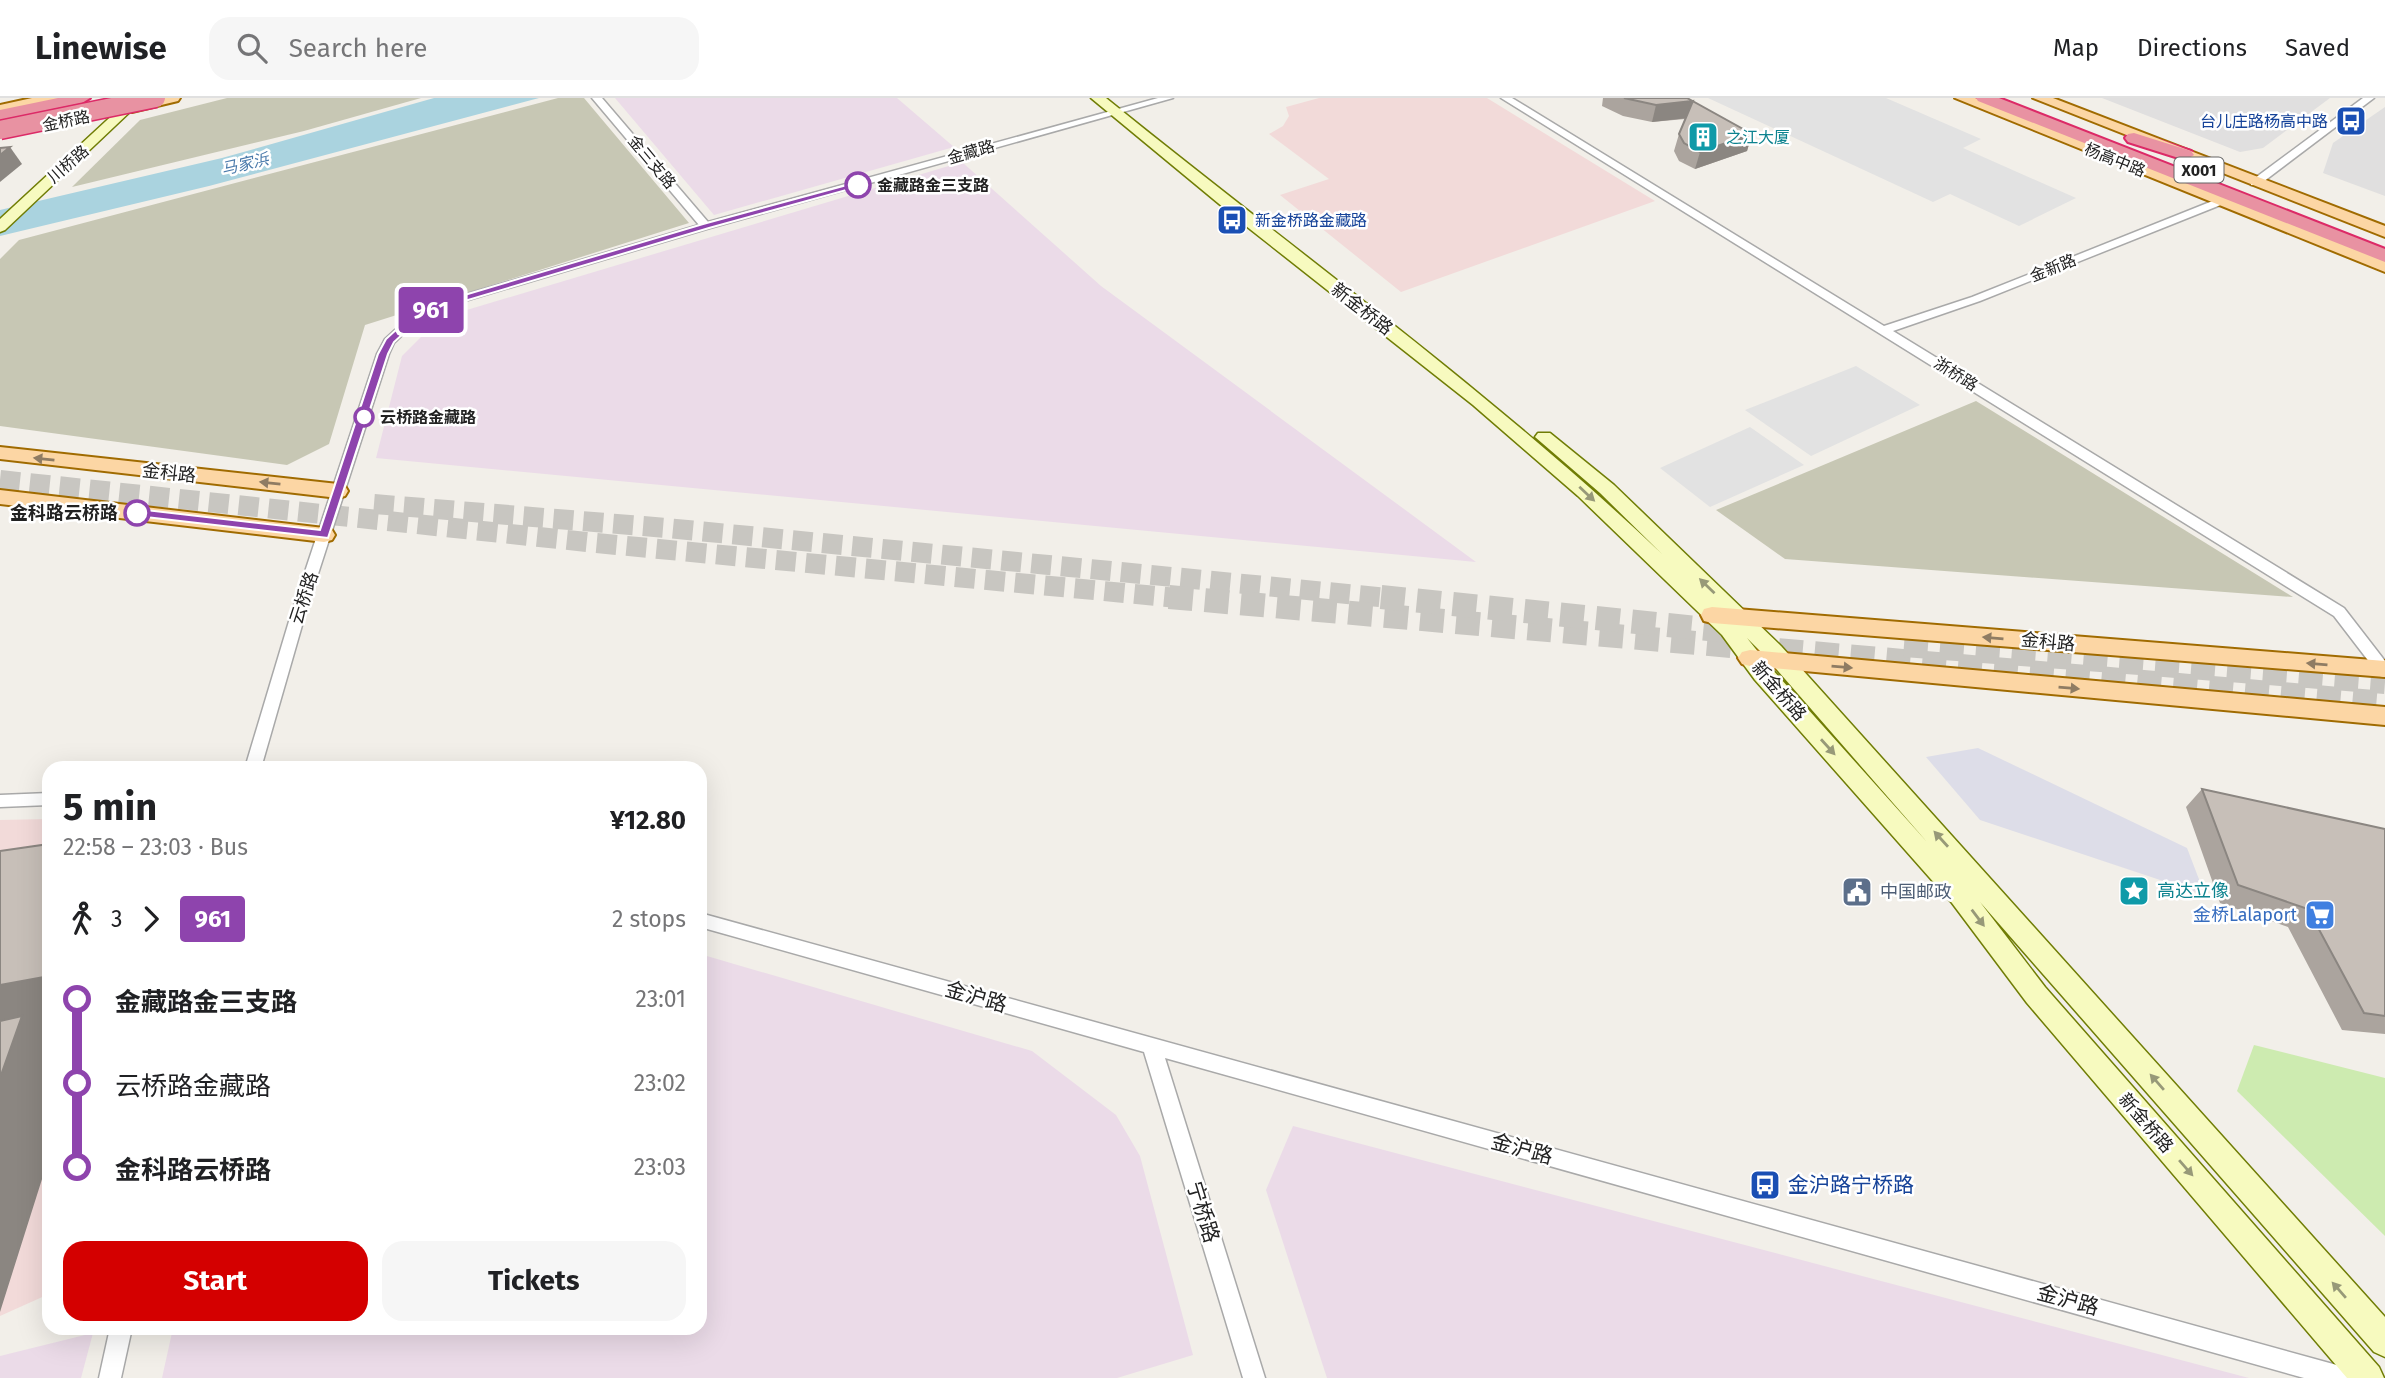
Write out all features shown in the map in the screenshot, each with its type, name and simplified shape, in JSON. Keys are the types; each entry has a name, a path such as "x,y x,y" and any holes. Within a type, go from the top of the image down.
{"highway":[{"path":"0,108 36,98"},
{"path":"0,115 82,98"},
{"path":"0,131 156,98"},
{"path":"2015,98 2185,155"},
{"name":"杨高中路","path":"2015,98 2385,243"},
{"path":"0,131 124,102"},
{"name":"杨高中路","path":"1983,102 2385,256"},
{"path":"2284,216 2385,266"}],"main road":[{"name":"金桥路","path":"0,108 53,98"},
{"name":"金桥路","path":"0,131 100,114 124,102 173,98"},
{"name":"杨高中路","path":"1962,98 1983,102 2219,202 2385,266"},
{"name":"杨高中路","path":"2040,98 2385,232"},
{"name":"金科路","path":"0,453 338,491"},
{"path":"0,497 324,535"},
{"name":"金科路","path":"1725,615 2384,670"},
{"path":"1750,658 2385,716"}],"street":[{"path":"100,98 100,114"},
{"name":"金三支路","path":"597,98 706,226"},
{"name":"金藏路","path":"413,319 454,301 1117,104 1168,98"},
{"name":"浙桥路","path":"1506,98 2339,612 2384,670"},
{"path":"2259,181 2369,98"},
{"name":"川桥路","path":"0,214 41,182 124,102"},
{"name":"新金桥路","path":"1117,104 1479,401 1784,663 2385,1341"},
{"name":"川桥路","path":"0,227 80,140 100,114"},
{"name":"金新路","path":"1885,330 1976,299 2219,202"},
{"name":"云桥路","path":"255,761 383,354 389,341 413,319"},
{"name":"新金桥路","path":"1725,615 1729,630 1750,658 1961,896 2036,995 2368,1378"},
{"path":"0,801 42,799"},
{"name":"金沪路","path":"707,922 2344,1378"},
{"name":"宁桥路","path":"1152,1046 1254,1378"},
{"path":"110,1378 119,1335"}],"shaded area":[{"path":"227,98 421,98 304,131 72,187 140,120"},
{"path":"558,98 584,98 689,223 365,325 329,444 287,465 0,426 0,259 19,240"},
{"path":"615,98 897,98 954,147 714,215"},
{"path":"1319,98 1487,98 1655,201 1401,292 1280,195 1329,179 1269,134 1283,126 1289,116 1286,107"},
{"path":"1708,98 1886,98 1981,139 1963,148 2076,198 2019,226 1950,194 1933,202"},
{"path":"2102,98 2330,98 2263,148 2240,152"},
{"path":"2385,107 2385,196 2323,173 2333,143"},
{"path":"962,162 1101,286 1476,562 376,458 402,356 440,318"},
{"path":"1856,366 1920,405 1811,456 1745,410"},
{"path":"1976,401 2293,597 1785,559 1716,510"},
{"path":"1750,427 1804,465 1710,507 1660,468"},
{"path":"1978,748 2187,848 2205,895 1980,820 1926,757"},
{"path":"42,819 42,1297 0,1316 0,820"},
{"path":"707,956 1032,1051 1116,1115 1140,1156 1193,1355 1117,1378 162,1378 171,1335 707,1335"},
{"path":"1293,1126 2249,1378 1327,1378 1266,1190"},
{"path":"92,1335 81,1378 0,1378 0,1356"}],"green space":[{"path":"2254,1045 2385,1078 2385,1236 2237,1091"}],"water":[{"name":"马家浜","path":"434,98 539,98 209,186 0,236 0,210 222,158"}],"building":[{"path":"1624,98 1687,98 1693,101 1656,105"},
{"path":"1693,101 1752,134 1700,152 1684,143 1679,134"},
{"path":"10,147 0,155 0,148"},
{"name":"金桥Lalaport","path":"2202,789 2385,829 2385,1016 2364,1013 2308,909 2238,885"},
{"path":"42,845 42,977 0,985 0,851"},
{"path":"22,1016 0,1078 0,1021"}],"tunnel":[{"path":"0,480 596,543 1188,599"},
{"path":"374,504 667,528 1399,599"},
{"path":"1169,597 2385,703"},
{"path":"1381,597 1749,633"},
{"path":"1904,645 2385,682"}],"bus line":[{"name":"961","path":"137,513 324,535 383,354 389,341 413,319 454,301 706,226 858,185"}],"place":[{"name":"台儿庄路杨高中路","path":"2351,121"},
{"name":"之江大厦","path":"1703,137"},
{"name":"金藏路金三支路","path":"858,185"},
{"name":"新金桥路金藏路","path":"1232,220"},
{"name":"云桥路金藏路","path":"364,417"},
{"name":"金科路云桥路","path":"137,513"},
{"name":"高达立像","path":"2134,891"},
{"name":"中国邮政","path":"1857,892"},
{"name":"金桥Lalaport","path":"2320,915"},
{"name":"金沪路宁桥路","path":"1765,1185"}]}
